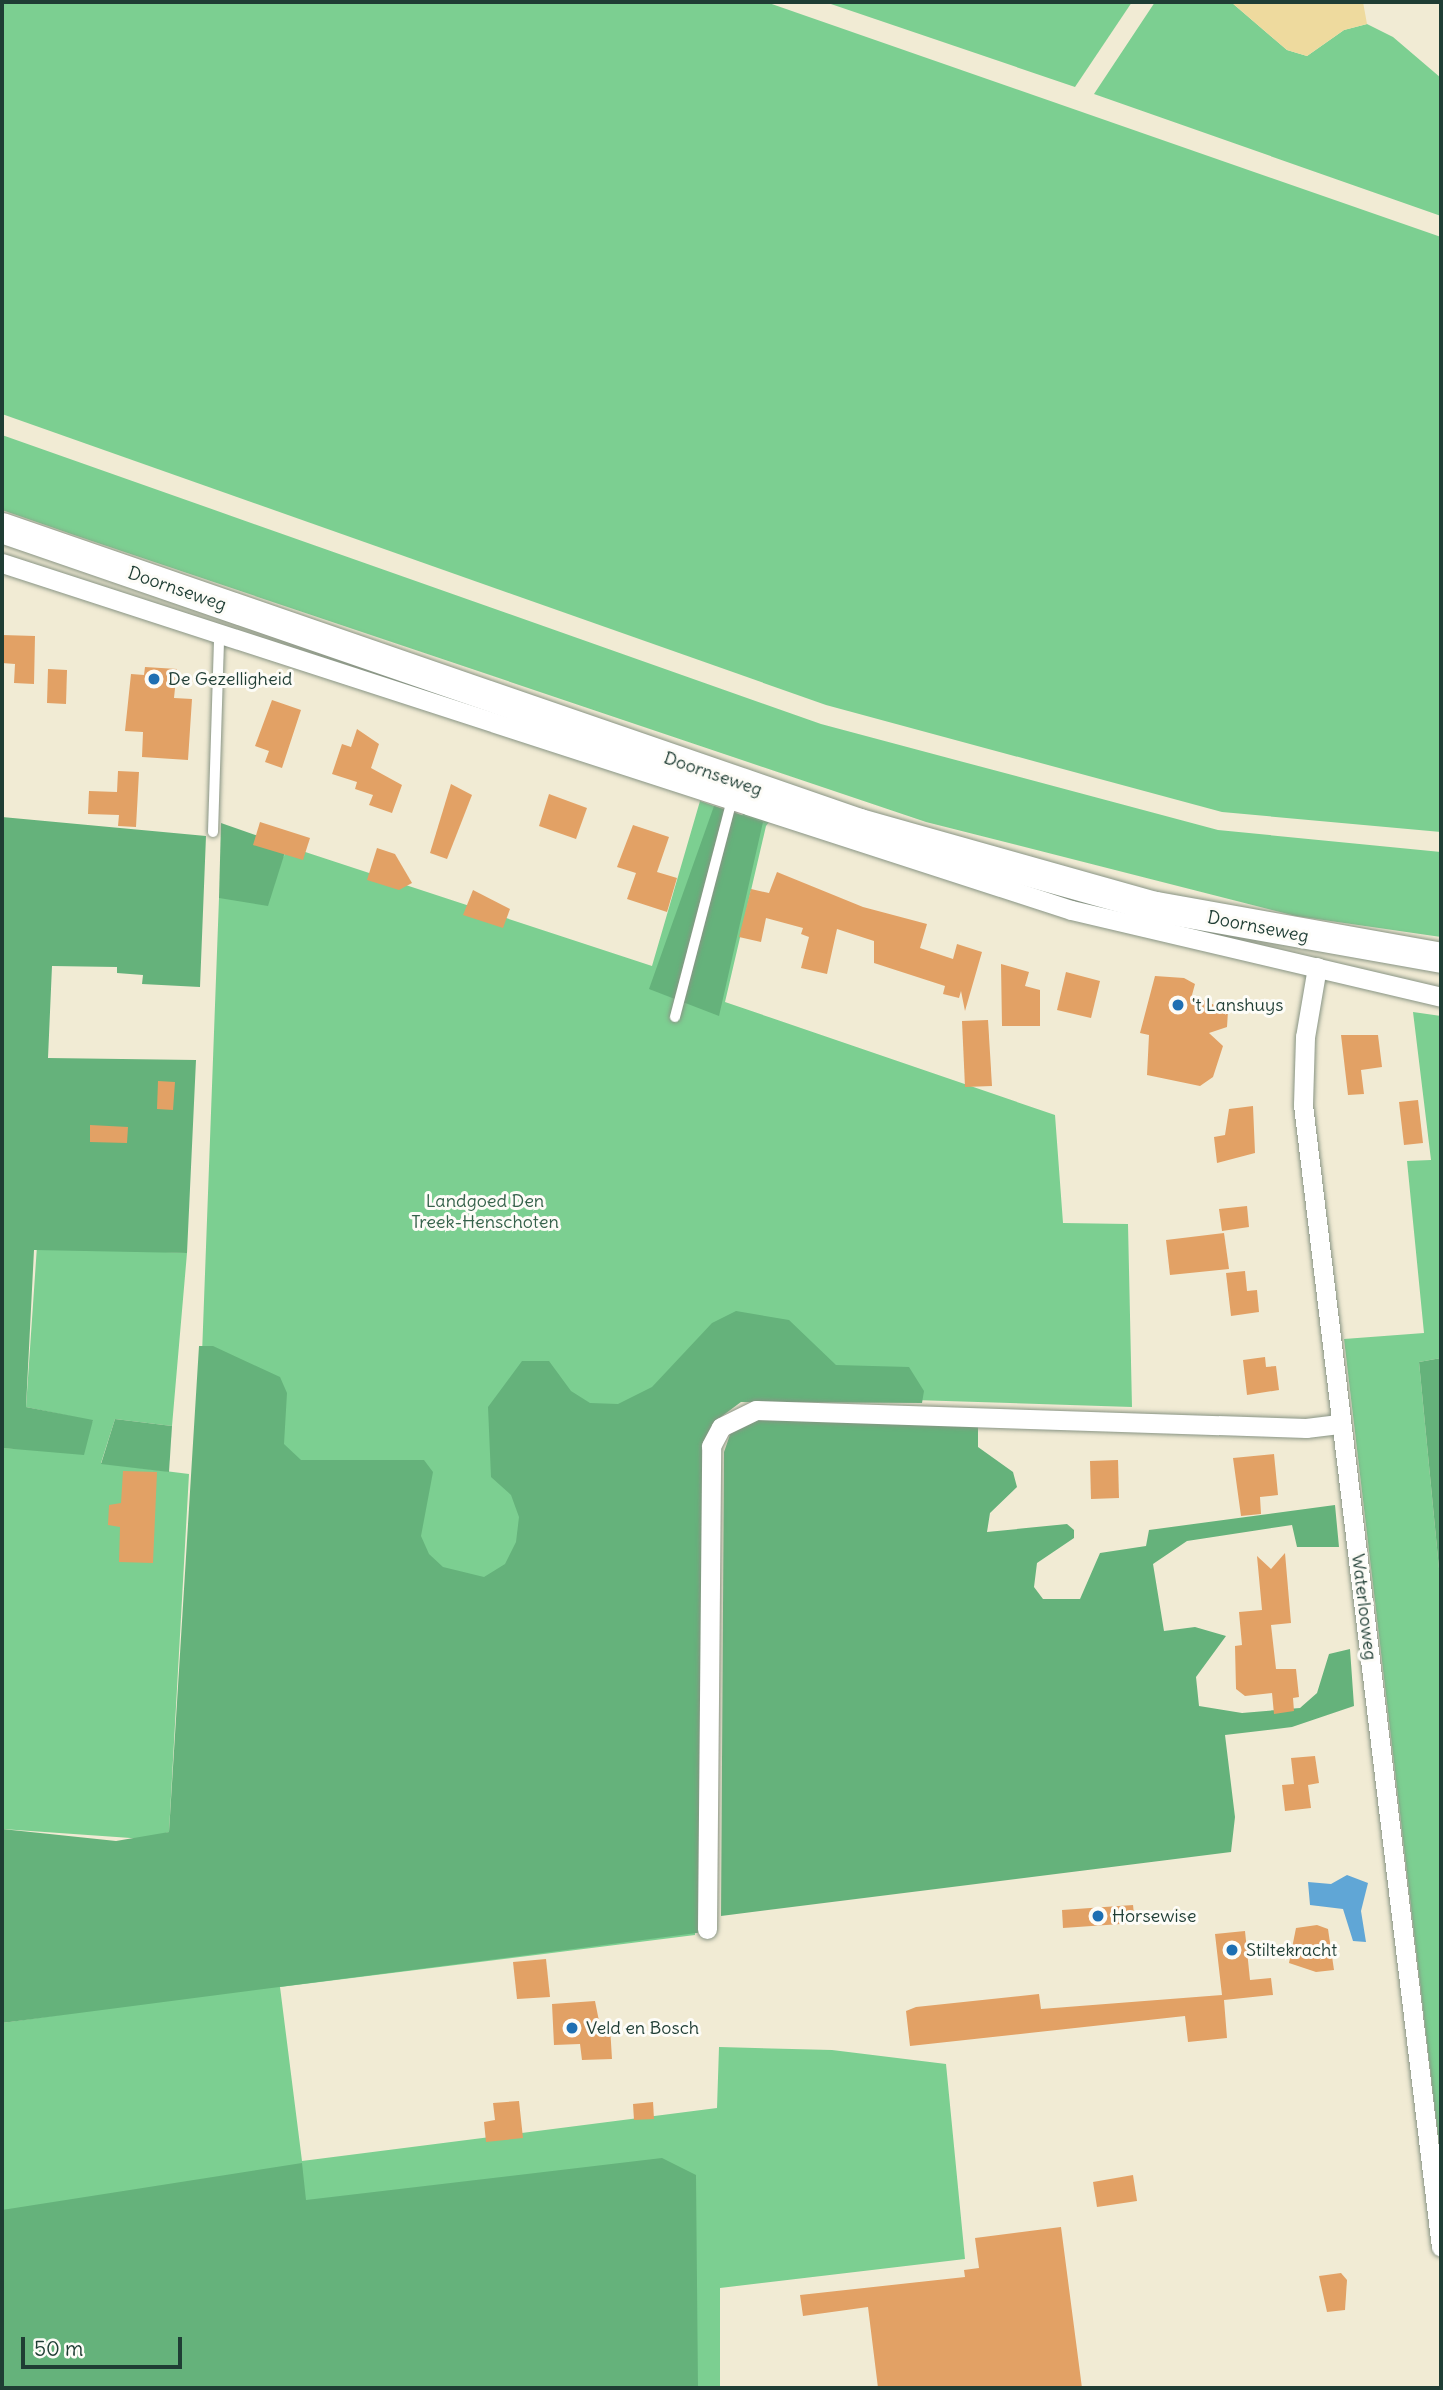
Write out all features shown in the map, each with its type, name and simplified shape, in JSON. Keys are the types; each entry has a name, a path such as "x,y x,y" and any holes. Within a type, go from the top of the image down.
{"main road":[{"name":"Doornseweg","path":"2,528 860,824 1156,907 1441,958"}],"street":[{"name":"Doornseweg","path":"2,563 731,804 1072,910 1441,997"},
{"name":"Waterlooweg","path":"1317,967 1302,1084 1441,2247"},
{"path":"707,1929 711,1447 721,1427 756,1410 1306,1428 1341,1424"}],"lane":[{"path":"213,832 219,636"},
{"path":"676,1017 731,804"}],"green space":[{"path":"2,2 766,2 1441,237 1441,832 1222,812 826,705 2,414"},
{"path":"825,2 1132,2 1075,87"},
{"path":"1155,2 1231,2 1287,50 1307,56 1344,30 1367,24 1393,37 1441,78 1441,216 1094,94"},
{"path":"2,435 821,724 1218,830 1441,852 1441,937 1296,916 926,822 2,510"},
{"name":"Landgoed Den Treek-Henschoten","path":"700,801 742,816 747,804 775,814 766,826 725,1002 1055,1115 1063,1223 1128,1224 1132,1407 693,1393 695,1935 280,1987 302,2161 717,2108 719,2047 832,2050 946,2064 965,2259 720,2288 720,2388 2,2388 2,2023 178,1998 219,898 284,856 287,846 652,966"},
{"path":"714,806 763,822 719,1016 649,989"},
{"path":"2,817 206,836 200,987 142,984 143,975 117,973 117,967 52,966 48,1058 196,1060 187,1253 34,1250 26,1407 93,1420 84,1455 2,1448"},
{"path":"221,823 287,846 268,906 219,898"},
{"path":"1413,1012 1441,1016 1441,1358 1419,1362 1441,1589 1441,2160 1344,1339 1424,1333 1407,1161 1431,1160"},
{"path":"37,1246 187,1253 172,1426 115,1419 101,1463 189,1474 169,1832 145,1839 2,1829 2,1448 23,1449 93,1421 26,1407"},
{"path":"736,1311 789,1320 836,1365 909,1367 924,1391 922,1403 741,1402 714,1422 704,1932 2,2023 2,1829 116,1841 169,1832 199,1346 213,1346 280,1377 287,1393 284,1444 301,1460 424,1460 433,1472 421,1536 429,1554 443,1567 484,1577 505,1564 516,1542 519,1517 511,1495 491,1477 488,1407 522,1361 549,1361 571,1391 590,1403 618,1404 652,1387 712,1323"},
{"path":"1441,1358 1441,1589 1419,1362"},
{"path":"761,1418 978,1421 978,1447 1013,1472 1017,1487 990,1513 987,1532 1067,1524 1074,1530 1074,1538 1037,1563 1034,1587 1043,1599 1080,1599 1100,1553 1146,1546 1149,1530 1335,1505 1339,1547 1297,1547 1292,1525 1187,1541 1153,1564 1164,1631 1195,1627 1226,1636 1196,1677 1199,1706 1242,1713 1300,1708 1317,1693 1329,1654 1350,1649 1354,1706 1292,1727 1225,1735 1235,1817 1231,1852 721,1916 724,1452 734,1423"},
{"path":"115,1419 172,1426 169,1472 101,1464"},
{"path":"662,2158 696,2175 698,2388 2,2388 2,2210 302,2163 306,2200"}],"sand":[{"path":"1231,2 1363,2 1367,24 1344,30 1307,56 1287,50"}],"water":[{"path":"1347,1875 1368,1883 1361,1911 1366,1942 1353,1941 1343,1909 1310,1905 1308,1882 1331,1884"}],"building":[{"path":"2,635 35,636 34,684 14,683 15,664 2,663"},
{"path":"145,667 177,669 174,698 192,699 188,760 142,757 143,732 125,731 131,674 144,675"},
{"path":"48,669 67,670 66,704 47,703"},
{"path":"272,700 301,710 282,768 265,762 269,751 255,746"},
{"path":"357,729 379,744 371,768 402,785 392,813 369,805 373,795 355,789 357,782 332,774 342,744 351,747"},
{"path":"118,771 139,772 136,827 118,826 119,815 88,814 89,791 117,792"},
{"path":"451,784 472,795 447,859 430,853"},
{"path":"549,794 587,808 576,839 539,826"},
{"path":"260,822 310,838 303,860 253,845"},
{"path":"633,825 669,837 657,872 677,878 667,912 627,899 636,873 617,867"},
{"path":"377,848 395,854 412,883 399,890 367,880"},
{"path":"777,872 863,907 927,924 920,948 953,959 957,944 982,952 965,1011 961,991 959,998 943,994 945,986 874,963 874,941 837,929 827,974 801,968 809,937 801,934 803,928 766,918 761,942 739,937 751,889 769,893"},
{"path":"473,890 510,909 503,928 463,915"},
{"path":"1001,964 1029,972 1025,986 1040,990 1040,1026 1002,1026"},
{"path":"1066,972 1100,981 1091,1018 1057,1010"},
{"path":"1155,976 1184,978 1195,984 1192,995 1228,1011 1227,1027 1209,1033 1223,1046 1213,1077 1200,1086 1147,1075 1149,1035 1140,1033"},
{"path":"988,1020 992,1086 965,1087 962,1021"},
{"path":"1341,1035 1378,1035 1382,1067 1361,1070 1364,1094 1348,1095"},
{"path":"158,1081 175,1082 173,1110 157,1109"},
{"path":"1418,1100 1423,1143 1404,1145 1399,1102"},
{"path":"1253,1106 1255,1153 1217,1163 1214,1137 1225,1135 1229,1109"},
{"path":"90,1125 128,1127 127,1143 90,1142"},
{"path":"1247,1206 1249,1227 1222,1231 1219,1209"},
{"path":"1224,1233 1229,1269 1170,1275 1166,1240"},
{"path":"1245,1271 1247,1291 1257,1290 1259,1312 1231,1316 1226,1273"},
{"path":"1265,1357 1266,1367 1276,1366 1279,1390 1247,1395 1243,1360"},
{"path":"1274,1454 1278,1495 1260,1497 1261,1514 1241,1516 1233,1458"},
{"path":"1118,1460 1119,1498 1091,1499 1090,1461"},
{"path":"123,1471 157,1472 153,1563 119,1562 120,1527 108,1525 109,1505 121,1503"},
{"path":"1285,1553 1291,1623 1271,1625 1276,1669 1296,1669 1299,1697 1293,1698 1294,1711 1274,1714 1272,1693 1245,1696 1236,1689 1235,1646 1242,1645 1239,1612 1262,1610 1257,1556 1271,1569"},
{"path":"1315,1756 1319,1783 1308,1785 1311,1808 1285,1811 1282,1785 1294,1784 1291,1758"},
{"name":"Horsewise","path":"1133,1905 1135,1923 1063,1928 1062,1910"},
{"path":"1317,1925 1328,1929 1334,1970 1316,1972 1289,1963 1296,1928"},
{"path":"1245,1931 1250,1980 1271,1978 1273,1995 1224,2000 1227,2038 1188,2042 1185,2016 910,2046 906,2011 916,2007 1039,1994 1041,2009 1222,1995 1215,1934"},
{"path":"546,1959 550,1997 517,1999 513,1962"},
{"path":"595,2001 600,2026 610,2026 612,2059 582,2060 580,2044 554,2045 552,2004"},
{"path":"519,2101 523,2138 486,2142 484,2122 495,2120 493,2103"},
{"path":"653,2102 654,2119 634,2120 633,2104"},
{"path":"1133,2175 1137,2201 1097,2207 1093,2182"},
{"path":"1061,2227 1082,2388 878,2388 868,2307 803,2316 800,2295 965,2277 964,2270 979,2268 975,2238"},
{"path":"1341,2273 1347,2280 1345,2310 1327,2312 1319,2276"}],"place":[{"name":"De Gezelligheid","path":"154,679"},
{"name":"'t Lanshuys","path":"1178,1005"},
{"name":"Horsewise","path":"1098,1916"},
{"name":"Stiltekracht","path":"1232,1950"},
{"name":"Veld en Bosch","path":"572,2028"}]}
